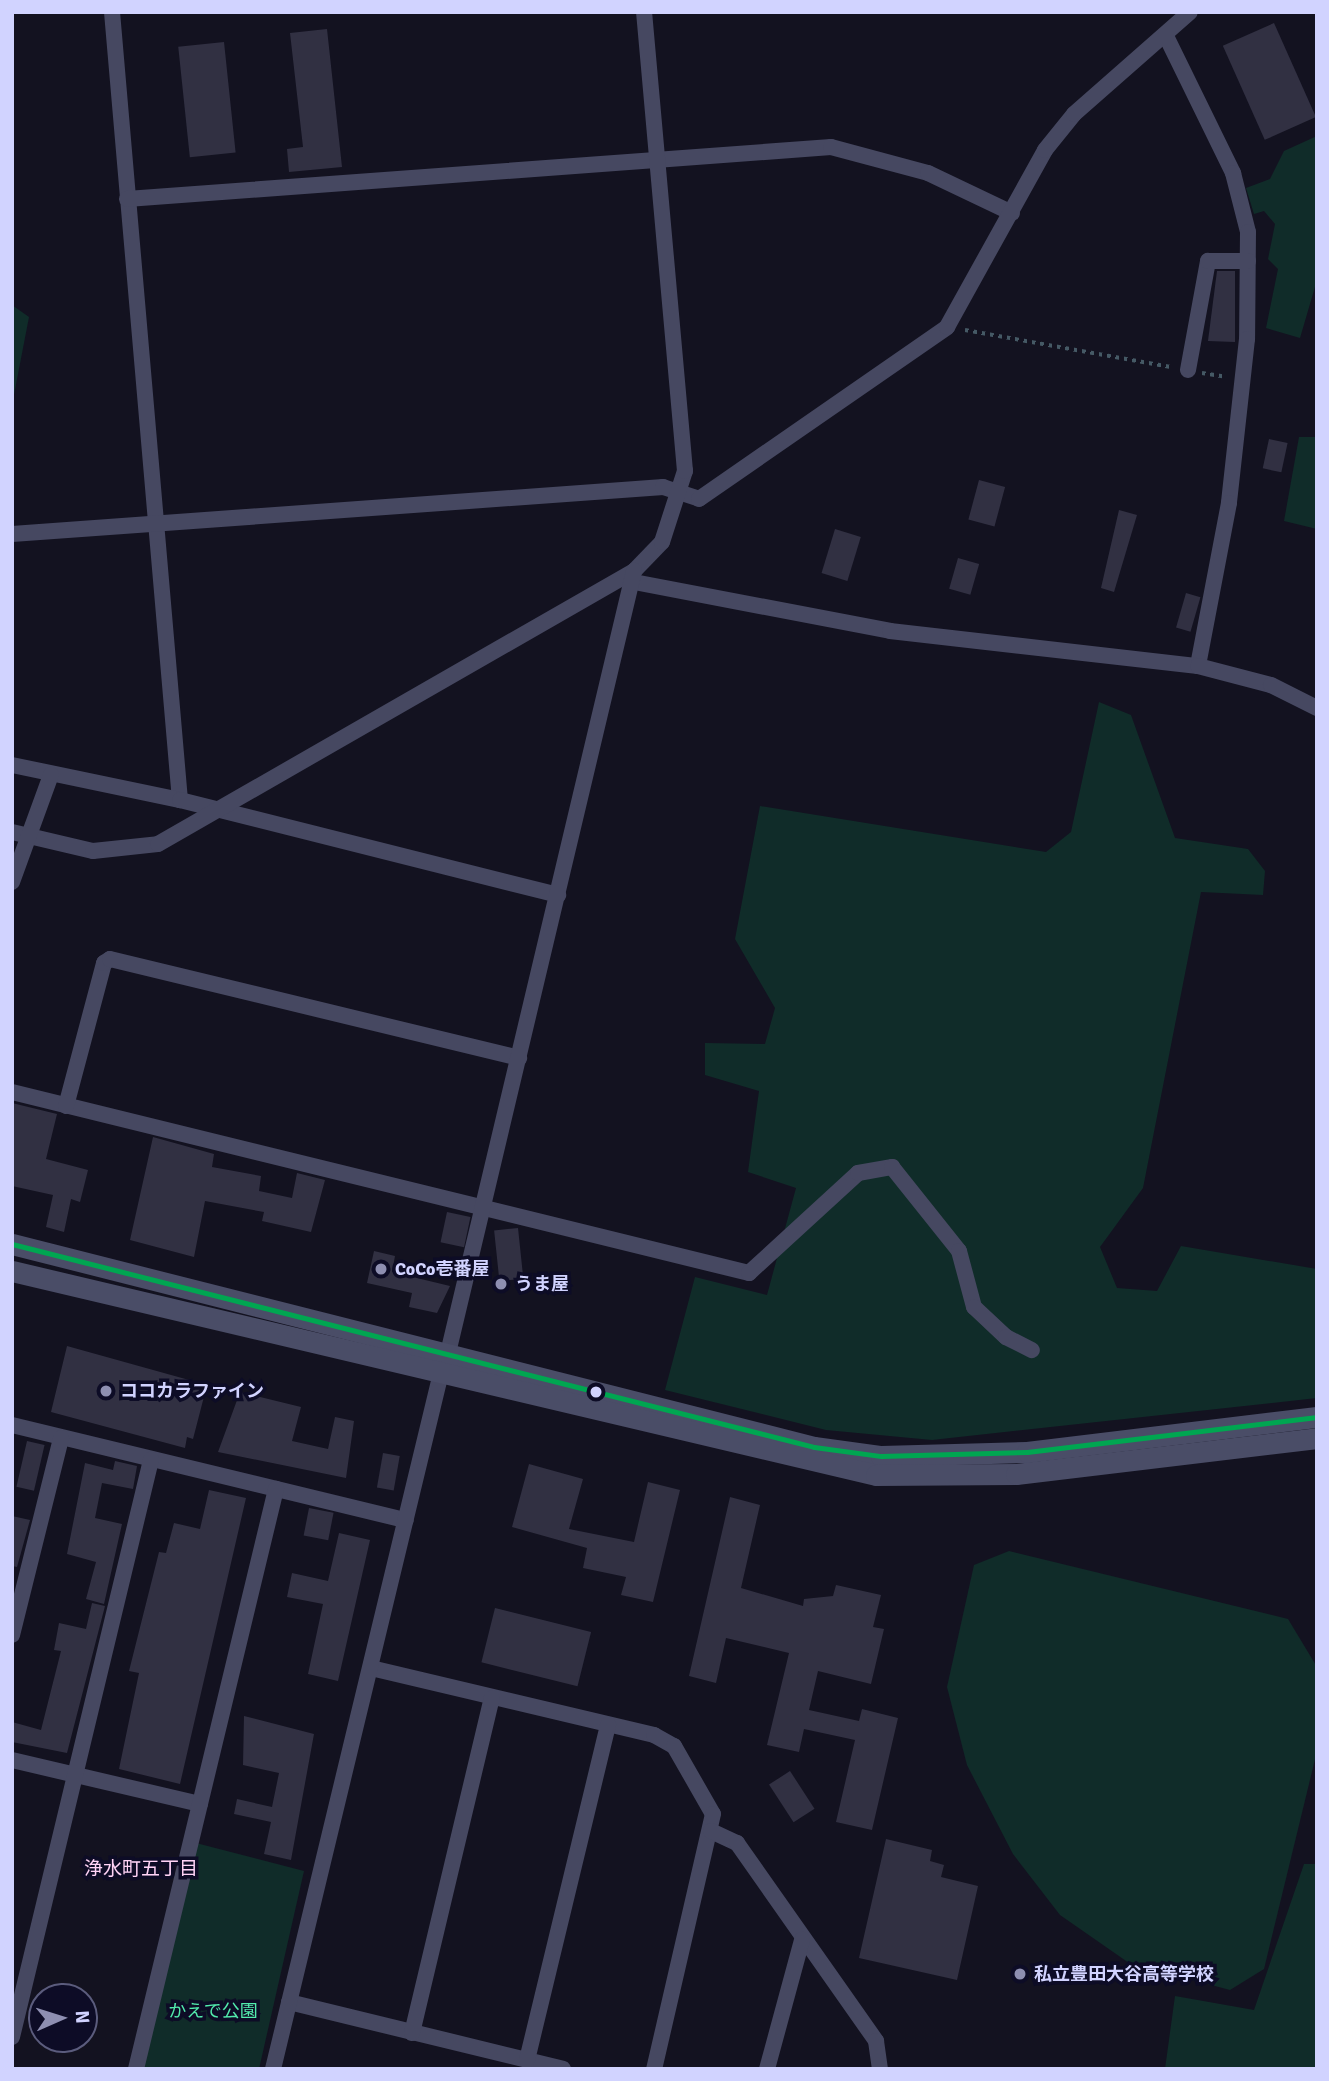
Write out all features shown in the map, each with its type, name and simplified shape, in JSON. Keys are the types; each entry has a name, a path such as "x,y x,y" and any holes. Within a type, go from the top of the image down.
{"street":[{"path":"112,12 127,199 159,521 180,800"},
{"path":"20,834 93,851 140,848 218,810 634,576 662,542 681,495 685,471 644,12"},
{"path":"12,534 159,521 663,486 681,495 699,499 757,462 947,327 1045,150 1074,114 1166,36 1190,12"},
{"path":"1166,36 1233,173 1248,261 1241,380 1219,570 1198,666"},
{"path":"127,199 831,147 928,173 1012,213"},
{"path":"1188,370 1208,261 1248,261"},
{"path":"634,576 890,631 1198,666 1271,685 1317,708"},
{"path":"274,2069 634,576"},
{"path":"12,765 180,800 558,895"},
{"path":"12,882 20,834 51,775"},
{"path":"66,1107 104,963 110,959 519,1058"},
{"path":"12,1092 749,1273 858,1172 892,1167 959,1251 974,1307 1006,1337 1032,1350"},
{"path":"12,1244 444,1363 876,1475 1016,1474 1317,1438"},
{"path":"12,1271 444,1363 814,1447 880,1456 1027,1452 1317,1417"},
{"path":"12,1425 406,1520"},
{"path":"12,1634 61,1438"},
{"path":"12,2037 151,1460"},
{"path":"136,2069 276,1489"},
{"path":"370,1668 608,1725 674,1746 712,1807 711,1831 654,2069"},
{"path":"412,2033 492,1698"},
{"path":"527,2060 608,1725"},
{"path":"12,1760 200,1804"},
{"path":"711,1831 737,1843 802,1940 876,2041 880,2069"},
{"path":"767,2069 802,1940"},
{"path":"289,2003 563,2069"}],"path":[{"path":"947,327 1241,380"}],"green space":[{"path":"1317,136 1317,280 1300,338 1266,328 1278,269 1268,259 1275,224 1264,211 1254,214 1246,188 1270,179 1284,151"},
{"path":"12,305 29,317 12,405"},
{"path":"1299,437 1317,437 1317,529 1284,521"},
{"path":"1099,702 1131,715 1175,838 1248,849 1265,871 1263,895 1201,892 1143,1188 1100,1247 1117,1288 1157,1291 1181,1246 1317,1269 1317,1398 932,1440 826,1430 665,1390 695,1277 767,1295 796,1188 748,1172 759,1091 705,1075 705,1043 765,1044 775,1008 735,939 760,806 1046,852 1071,832"},
{"path":"1009,1551 1288,1619 1317,1667 1317,1751 1264,1969 1230,1990 1129,1963 1060,1915 1013,1854 967,1765 947,1687 974,1565"},
{"name":"かえで公園","path":"196,1843 304,1871 259,2069 140,2069"},
{"path":"1304,1864 1317,1864 1317,2069 1165,2069 1175,1996 1254,2010"}],"building":[{"path":"1274,23 1316,117 1265,140 1223,46"},
{"path":"327,29 342,167 289,172 287,149 303,147 290,33"},
{"path":"224,42 236,152 190,157 178,47"},
{"path":"1217,271 1235,271 1235,342 1208,341"},
{"path":"1269,439 1288,443 1281,472 1263,468"},
{"path":"979,480 1005,487 994,527 968,520"},
{"path":"1119,510 1137,515 1114,592 1101,588"},
{"path":"835,529 861,537 847,581 822,573"},
{"path":"958,558 979,564 970,595 949,589"},
{"path":"1186,593 1200,597 1190,632 1176,628"},
{"path":"12,1103 57,1114 46,1159 88,1170 80,1202 71,1199 64,1232 46,1227 53,1195 12,1186"},
{"path":"153,1137 214,1154 212,1167 261,1176 259,1191 292,1198 297,1173 325,1180 311,1232 262,1221 264,1212 205,1201 194,1257 130,1240"},
{"path":"447,1212 470,1217 464,1247 441,1242"},
{"path":"518,1228 523,1279 499,1281 494,1231"},
{"path":"374,1251 395,1256 392,1272 450,1286 437,1313 409,1307 412,1293 367,1283"},
{"name":"ココカラファイン","path":"67,1346 207,1385 193,1439 187,1437 185,1448 51,1412"},
{"path":"240,1392 301,1407 292,1441 328,1449 335,1417 354,1421 346,1478 218,1452"},
{"path":"27,1441 45,1445 34,1491 16,1487"},
{"path":"383,1453 400,1456 394,1490 377,1487"},
{"path":"115,1461 137,1466 133,1489 102,1483 95,1518 122,1524 104,1604 86,1599 96,1562 67,1554 85,1463 113,1470"},
{"path":"529,1464 583,1479 569,1529 634,1542 648,1482 680,1490 653,1602 621,1595 626,1577 583,1568 587,1548 512,1527"},
{"path":"209,1490 246,1498 180,1784 119,1769 139,1673 129,1671 159,1552 166,1553 174,1523 200,1529"},
{"path":"730,1497 760,1505 741,1588 803,1606 804,1599 833,1596 836,1585 881,1595 873,1627 884,1629 871,1684 818,1671 809,1710 859,1721 862,1709 898,1718 872,1830 836,1822 855,1740 804,1729 799,1752 767,1745 789,1653 726,1638 716,1683 689,1676"},
{"path":"309,1508 334,1513 328,1540 304,1535"},
{"path":"12,1516 30,1520 17,1567 12,1566"},
{"path":"339,1533 370,1540 338,1681 308,1674 323,1604 287,1597 292,1573 328,1581"},
{"path":"92,1603 105,1606 67,1753 12,1742 12,1722 41,1730 61,1651 54,1650 59,1623 86,1629"},
{"path":"495,1608 591,1632 578,1686 481,1662"},
{"path":"244,1716 314,1734 291,1860 264,1854 271,1822 234,1814 237,1799 272,1807 279,1773 243,1765"},
{"path":"790,1771 815,1809 794,1822 769,1785"},
{"path":"886,1839 932,1850 930,1861 944,1865 941,1877 978,1886 957,1980 859,1958"}],"transit line":[{"path":"12,1244 814,1447 881,1456 1027,1452 1317,1417"}],"place":[{"name":"CoCo壱番屋","path":"381,1269"},
{"name":"うま屋","path":"501,1284"},
{"name":"ココカラファイン","path":"106,1391"},
{"name":"私立豊田大谷高等学校","path":"1020,1974"}],"district":[{"name":"浄水町五丁目","path":"141,1870"}]}
